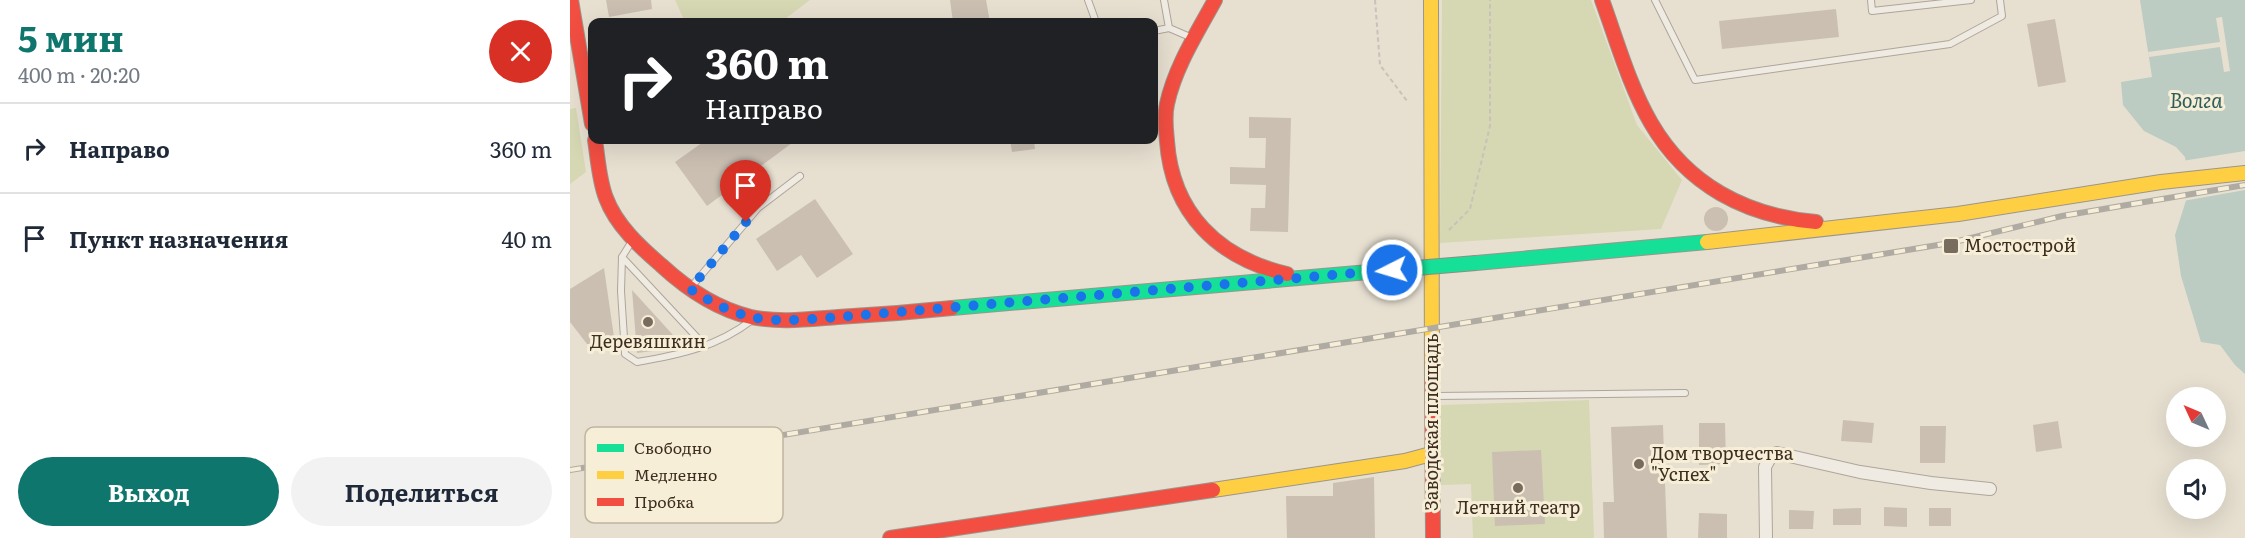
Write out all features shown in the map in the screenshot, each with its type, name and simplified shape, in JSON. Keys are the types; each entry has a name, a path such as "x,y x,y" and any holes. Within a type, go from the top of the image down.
{"main road":[{"path":"1215,0 1193,39 1167,106 1168,152 1176,187 1190,213 1206,231 1242,259 1262,269 1316,277"},
{"name":"Заводская площадь","path":"1431,0 1433,538"},
{"path":"1602,0 1634,88 1651,124 1670,152 1693,174 1715,191 1739,204 1768,215 1804,222 1867,223"},
{"path":"571,3 582,82 588,107"},
{"path":"596,144 607,200 617,219 633,237 690,289 729,310 755,318 782,319 863,315 1316,277 1756,237 1958,214 2162,182 2245,174"},
{"path":"2162,182 2245,161"},
{"path":"890,538 987,527 1405,461 1431,454"}],"street":[{"path":"1766,538 1765,467 1771,456 1777,453 1860,472 1990,489"}],"lane":[{"path":"1088,0 1095,18"},
{"path":"1164,0 1169,28"},
{"path":"1655,0 1695,80 1950,44 2002,16 2000,0"},
{"path":"1871,0 1872,11 1971,0"},
{"path":"1158,30 1169,28 1193,39"},
{"path":"690,289 758,208 800,177"},
{"path":"633,237 622,257 621,291 626,354 637,362 686,354 737,332 755,318"},
{"path":"622,257 705,346"},
{"path":"1432,396 1685,393"}],"path":[{"path":"1375,0 1380,65 1407,101"},
{"path":"1447,232 1470,209 1490,126 1490,0"}],"green space":[{"path":"675,0 810,0 786,18 683,18"},
{"path":"1442,0 1591,0 1637,125 1682,180 1661,229 1440,243"},
{"path":"576,108 586,172 570,184 570,109"},
{"path":"1589,400 1594,538 1473,538 1471,484 1441,485 1441,405"}],"water":[{"name":"Волга","path":"2140,0 2245,0 2245,374 2220,345 2201,342 2181,276 2175,235 2190,188 2185,157 2176,147 2144,131 2123,105 2121,82 2152,77"}],"pier":[{"path":"2222,17 2230,71 2224,72 2220,47 2149,57 2148,52 2220,42 2216,18"},
{"path":"2245,151 2245,190 2183,201 2187,188 2182,161"}],"building":[{"path":"606,0 651,0 652,9 609,17"},
{"path":"950,0 986,0 989,18 952,18"},
{"path":"1836,9 1839,37 1722,49 1719,21"},
{"path":"2055,19 2066,82 2038,87 2027,24"},
{"path":"1249,117 1291,118 1288,232 1250,231 1251,208 1265,208 1266,185 1230,184 1230,167 1265,168 1266,138 1249,138"},
{"path":"700,144 791,144 707,206 675,162"},
{"path":"1011,144 1034,144 1035,149 1012,152"},
{"path":"815,199 853,254 817,278 801,255 777,271 756,239"},
{"path":"1716,207 1725,210 1728,219 1725,228 1716,231 1707,228 1704,219 1707,210"},
{"path":"604,268 615,344 587,344 570,322 570,289"},
{"name":"Деревяшкин","path":"632,290 684,347 637,353"},
{"path":"1843,420 1874,423 1872,443 1841,441"},
{"path":"2058,421 2062,448 2036,452 2033,425"},
{"path":"1699,423 1725,423 1726,464 1699,465"},
{"name":"Дом творчества \"Успех\"","path":"1663,425 1667,538 1604,538 1603,502 1614,502 1611,427"},
{"path":"1920,426 1946,426 1945,463 1920,463"},
{"name":"Летний театр","path":"1541,450 1545,524 1495,526 1492,452"},
{"path":"1374,477 1375,538 1287,538 1286,496 1333,496 1333,483"},
{"path":"1884,507 1907,508 1907,527 1884,526"},
{"path":"1861,508 1861,525 1833,525 1833,509"},
{"path":"1929,508 1951,508 1951,526 1929,526"},
{"path":"1789,510 1814,511 1813,529 1789,529"},
{"path":"1699,513 1727,514 1727,538 1698,538"}],"railway":[{"path":"783,435 1950,243 2062,216 2245,185"},
{"path":"570,470 585,468"}],"traffic: fast":[{"path":"1476,263 1707,242"},
{"path":"1392,270 1476,263"},
{"path":"952,308 1392,270"}],"traffic: slow":[{"path":"1431,0 1432,382"},
{"path":"1707,242 1958,214 2161,182 2245,173"},
{"path":"1213,490 1405,461 1431,454"}],"traffic: jam":[{"path":"571,0 588,100"},
{"path":"1215,0 1187,50 1171,90 1165,118 1171,167 1178,190 1189,211 1220,244 1262,267 1287,274"},
{"path":"1602,0 1643,108 1666,145 1682,164 1721,194 1743,204 1790,219 1816,222"},
{"path":"596,144 604,191 610,208 622,226 671,274 692,290 726,309 751,317 784,320 952,308"},
{"path":"1432,382 1433,538"},
{"path":"890,538 1213,490"}],"place":[{"name":"Мостострой","path":"1951,246"},
{"name":"Деревяшкин","path":"648,322"},
{"name":"Дом творчества \"Успех\"","path":"1639,464"},
{"name":"Летний театр","path":"1518,488"}],"route":[{"path":"746,222 690,289 729,310 755,318 863,315 1392,270"}]}
